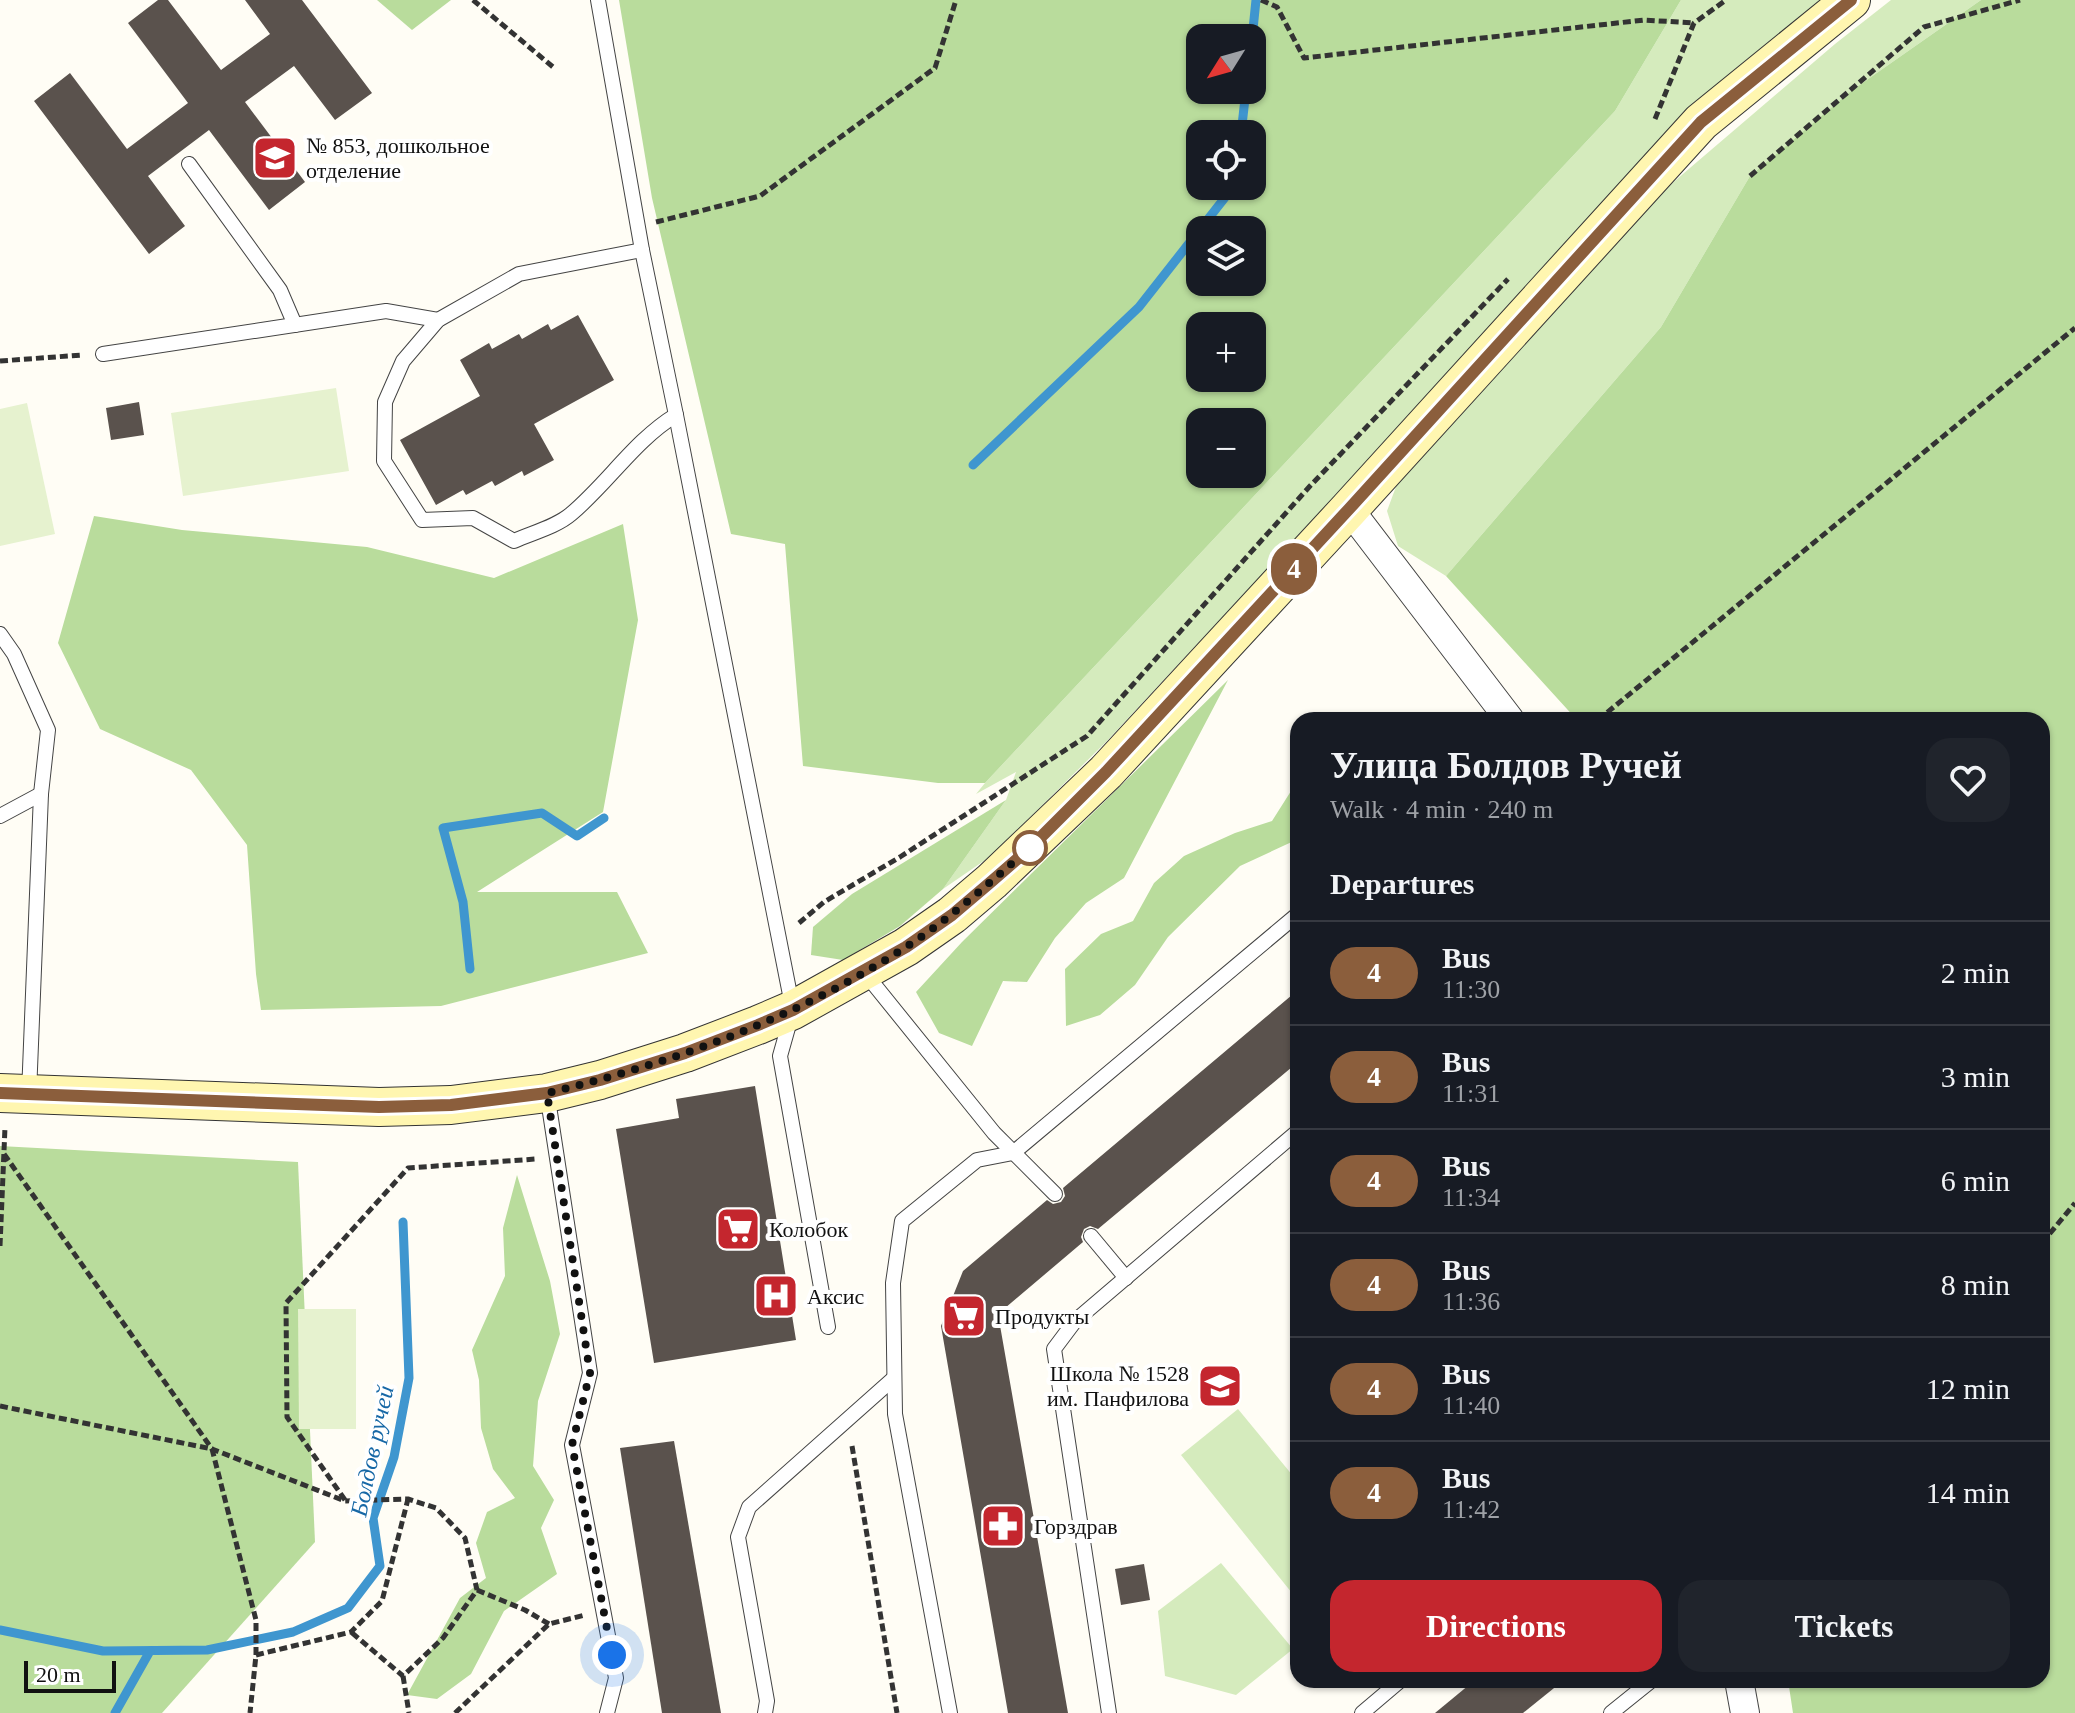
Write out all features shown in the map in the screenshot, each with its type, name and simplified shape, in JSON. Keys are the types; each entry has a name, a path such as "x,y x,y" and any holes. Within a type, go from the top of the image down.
{"street":[{"path":"12,1094 379,1107 451,1105 547,1093 685,1053 793,1010 864,972 952,915 1030,848 1106,772 1701,122 1851,0"},
{"path":"1349,509 1504,712"},
{"path":"1740,1688 1745,1713"}],"lane":[{"path":"598,0 637,227 793,1010 780,1056 828,1327"},
{"path":"189,164 280,290 295,325"},
{"path":"642,250 519,274 438,320 403,361 385,402 384,461 422,520 473,518 514,541 569,516 623,461 676,415"},
{"path":"103,354 386,311 438,320"},
{"path":"0,634 14,654 48,730 12,1094"},
{"path":"0,816 41,794"},
{"path":"950,1713 895,1414 893,1283 902,1221 977,1160 1013,1153 1290,921"},
{"path":"864,972 1013,1153 1055,1194"},
{"path":"547,1093 590,1373 572,1445 616,1678 607,1713"},
{"path":"1109,1713 1054,1349 1075,1321 1290,1138"},
{"path":"1091,1236 1126,1278"},
{"path":"765,1713 767,1701 738,1537 749,1507 893,1379"},
{"path":"1362,1713 1392,1688"},
{"path":"1611,1713 1639,1688"}],"path":[{"path":"473,0 553,67"},
{"path":"637,227 760,196 935,68 956,0"},
{"path":"1261,0 1277,7 1304,58 1644,20 1694,23"},
{"path":"1651,129 1694,23 1726,0"},
{"path":"1750,176 1924,27 2020,0"},
{"path":"778,941 824,902 900,857 1087,736 1310,486 1508,279"},
{"path":"1608,712 2075,328"},
{"path":"0,361 103,354"},
{"path":"0,1246 4,1154 12,1094"},
{"path":"4,1154 212,1449 256,1620 250,1713"},
{"path":"345,1501 287,1417 286,1303 408,1168 559,1158"},
{"path":"2050,1233 2075,1203"},
{"path":"0,1406 212,1449 345,1501 408,1499 436,1508 465,1538 477,1590 443,1638 403,1676"},
{"path":"848,1418 897,1713"},
{"path":"256,1655 351,1632 382,1601 408,1499"},
{"path":"477,1590 525,1610 549,1624"},
{"path":"455,1713 549,1624 603,1610"},
{"path":"351,1632 403,1676 409,1713"}],"green space":[{"path":"377,0 451,0 412,30"},
{"path":"619,0 1681,0 1615,111 1266,483 1266,408 1186,408 1186,488 1262,488 985,783 938,783 803,766 785,544 731,534 652,198"},
{"path":"1681,0 1821,0 1735,69 1668,134 1590,222 1106,742 991,856 943,889 1006,800 1016,772 976,794 985,783 1262,488 1266,488 1266,483 1615,111"},
{"path":"1891,0 1981,0 1851,91 1750,176 1661,327 1446,576 1398,546 1387,511 1397,484 1663,191"},
{"path":"1981,0 2075,0 2075,1713 1793,1713 1789,1688 2050,1688 2050,712 1570,712 1446,576 1661,327 1750,176 1851,91"},
{"path":"336,388 349,471 183,496 171,413"},
{"path":"27,403 55,534 0,546 0,409"},
{"path":"94,516 182,530 367,547 494,578 623,524 638,620 603,812 477,892 617,892 648,953 441,1006 261,1010 247,845 191,770 100,729 58,643"},
{"path":"1228,680 1124,878 1086,903 1055,938 1027,982 1003,981 972,1046 939,1033 916,992 962,942"},
{"path":"1290,793 1290,843 1240,866 1168,937 1135,985 1100,1015 1066,1026 1065,969 1101,934 1133,921 1154,883 1184,856 1235,833 1272,821"},
{"path":"1006,800 943,889 900,926 843,960 811,955 813,927 852,894"},
{"path":"0,1146 298,1162 315,1542 162,1713 0,1713"},
{"path":"517,1175 550,1281 560,1334 538,1401 533,1466 554,1500 541,1528 557,1574 504,1611 471,1674 437,1699 407,1695 460,1598 486,1578 476,1543 487,1512 515,1498 493,1469 481,1428 479,1380 472,1350 505,1276 503,1228"},
{"path":"298,1309 356,1309 356,1429 299,1429"},
{"path":"1238,1409 1290,1472 1290,1591 1181,1455"},
{"path":"1221,1563 1290,1645 1290,1651 1236,1695 1165,1676 1158,1611"}],"building":[{"path":"158,0 168,0 221,70 270,34 245,0 302,0 372,93 335,120 294,66 245,102 305,182 269,210 209,130 148,176 185,226 149,254 34,101 70,73 127,149 188,103 128,23"},
{"path":"578,315 614,380 534,424 554,460 524,476 522,471 495,486 492,481 466,495 463,490 436,505 400,440 480,396 460,360 489,343 492,349 519,334 522,339 548,324 551,330"},
{"path":"139,402 144,435 111,440 106,408"},
{"path":"1290,997 1290,1069 1098,1229 1090,1226 1084,1229 1083,1242 998,1314 1068,1713 1008,1713 941,1326 963,1271 1047,1200 1053,1204 1061,1202 1065,1196 1063,1188"},
{"path":"755,1086 796,1340 654,1363 616,1129 679,1118 676,1099"},
{"path":"674,1441 721,1713 662,1713 620,1448"},
{"path":"1144,1564 1150,1600 1121,1605 1115,1569"},
{"path":"1465,1688 1554,1688 1523,1713 1435,1713"}],"waterway":[{"path":"1254,24 1256,0"},
{"path":"1243,120 1244,104"},
{"path":"973,465 1139,307 1223,200"},
{"name":"Болдов ручей","path":"470,969 463,902 443,828 542,813 577,836 604,818"},
{"name":"Болдов ручей","path":"0,1630 103,1651 207,1650 293,1632 348,1608 380,1566 373,1518 394,1457 409,1378 403,1222"},
{"path":"115,1713 150,1651"}],"bus line":[{"name":"4","path":"0,1093 379,1107 451,1105 547,1093 685,1053 793,1010 864,972 952,915 1030,848 1106,772 1701,122 1851,0"}],"place":[{"name":"№ 853, дошкольное отделение","path":"275,158"},
{"name":"Колобок","path":"738,1229"},
{"name":"Аксис","path":"776,1296"},
{"name":"Продукты","path":"964,1316"},
{"name":"Школа № 1528 им. Панфилова","path":"1220,1386"},
{"name":"Горздрав","path":"1003,1526"}],"route":[{"path":"612,1655 572,1445 590,1373 547,1093 685,1053 793,1010 906,947 952,915 1030,848"}]}
